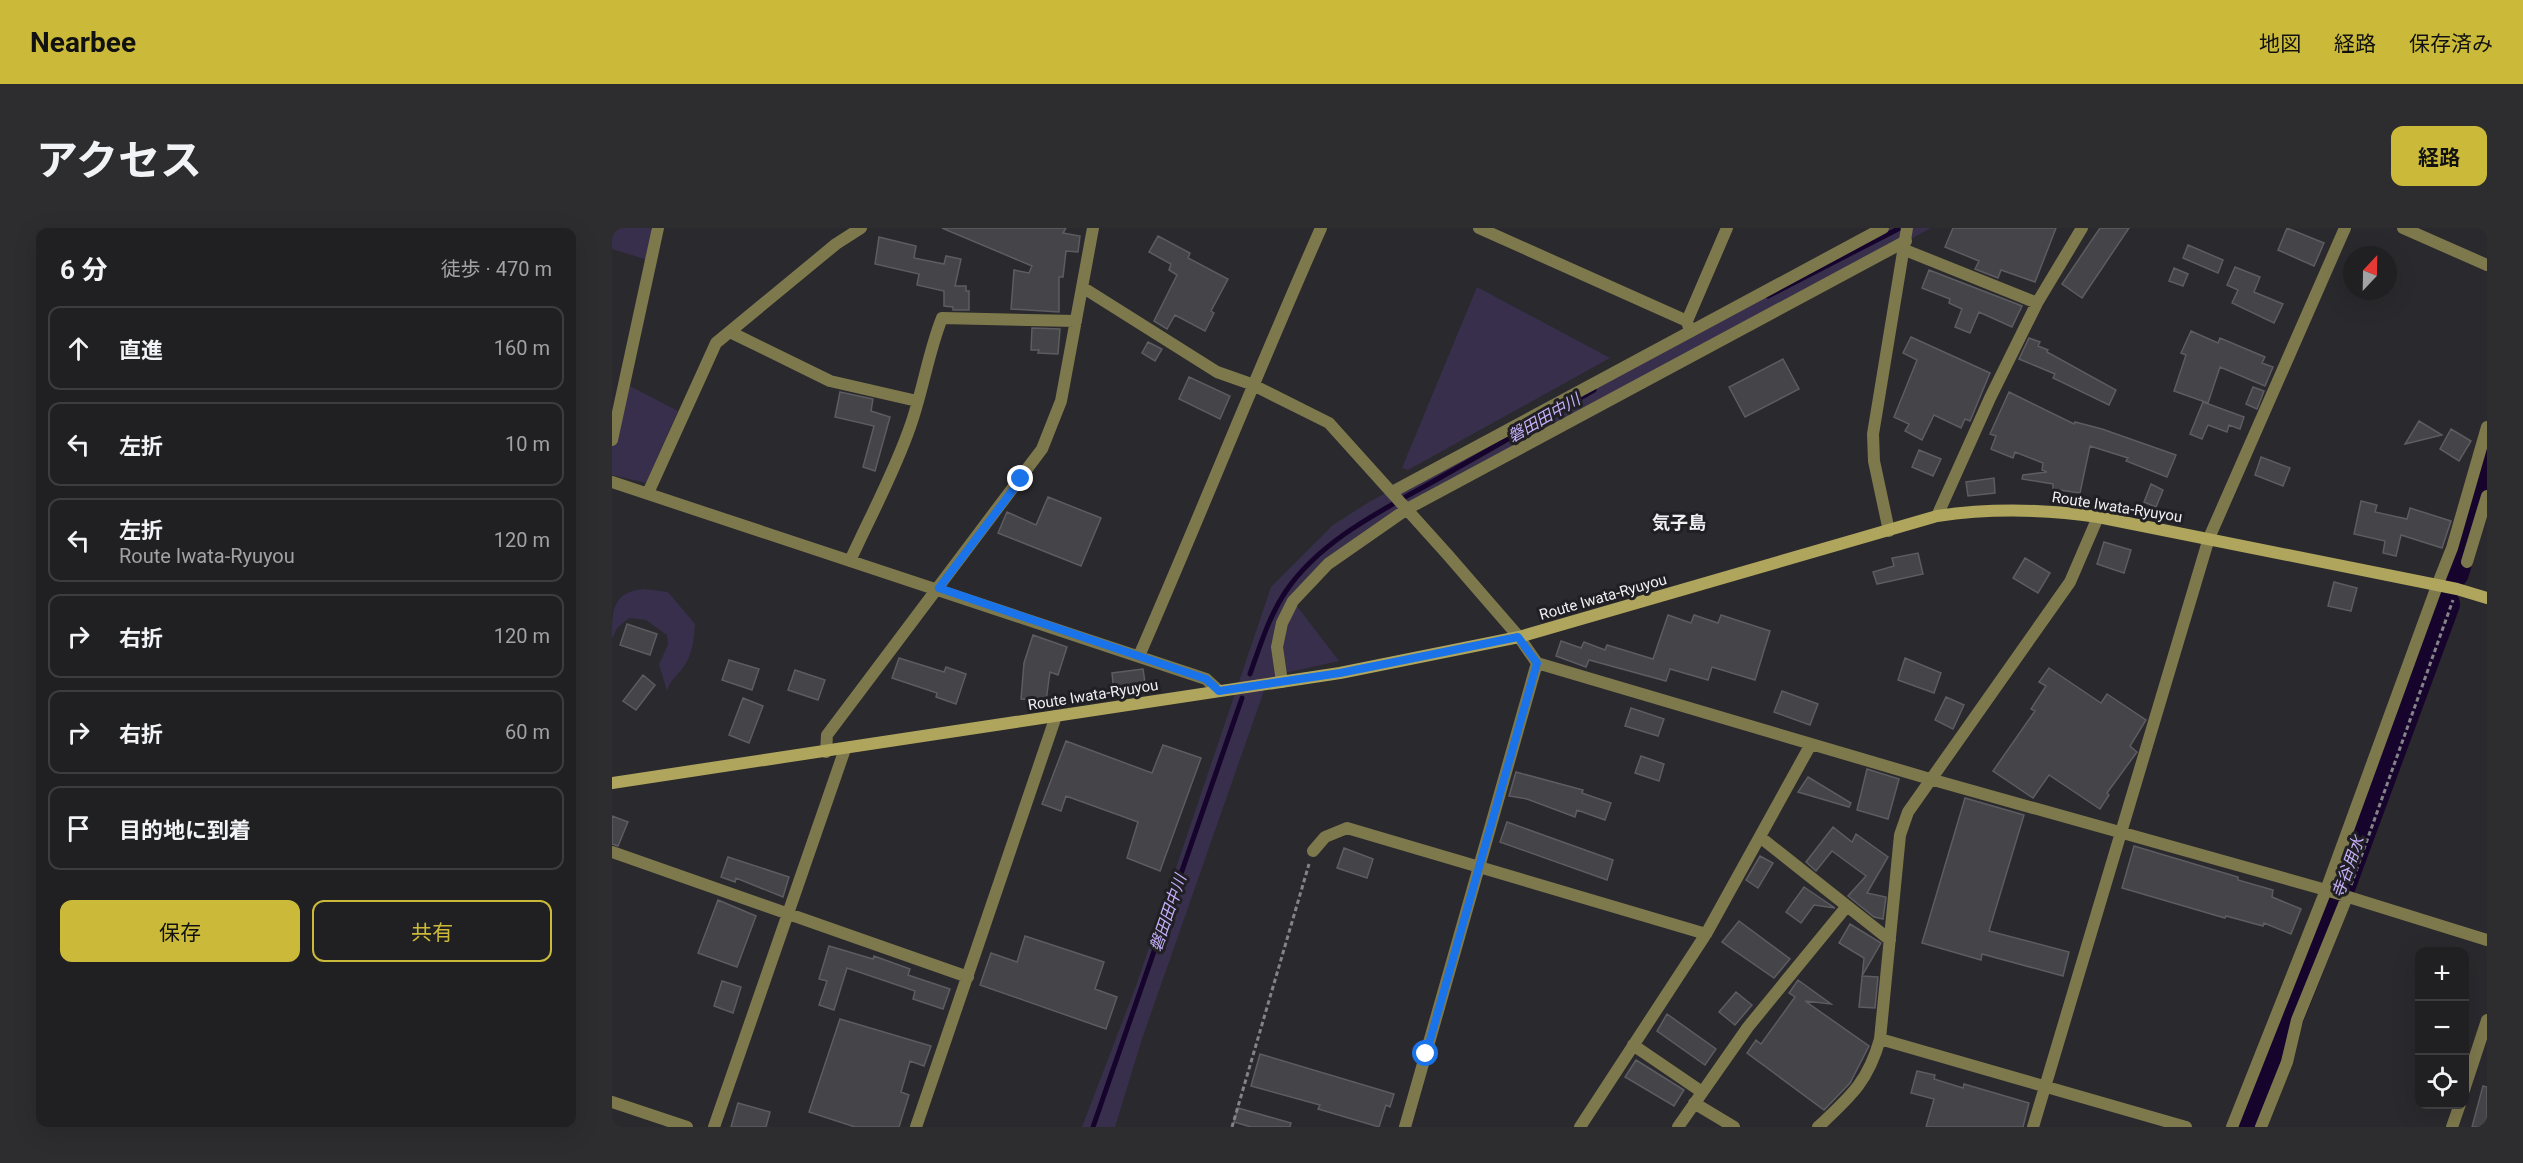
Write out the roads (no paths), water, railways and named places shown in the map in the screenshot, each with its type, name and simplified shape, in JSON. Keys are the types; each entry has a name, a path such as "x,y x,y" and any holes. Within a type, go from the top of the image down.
{"main road":[{"name":"Route Iwata-Ryuyou","path":"612,783 1282,682 1518,637 1937,516 2006,510 2057,511 2098,517 2457,589 2487,598"}],"street":[{"path":"612,440 658,228"},
{"path":"648,493 716,343 836,244 861,228"},
{"path":"826,752 827,735 1042,449 1060,401 1093,228"},
{"path":"1139,656 1220,469 1251,384 1321,228"},
{"path":"1479,228 1688,327"},
{"path":"1688,327 1727,228"},
{"path":"1392,492 1688,327 1883,228"},
{"path":"1937,516 2037,303 2082,228"},
{"path":"2033,1127 2209,538 2345,228"},
{"path":"2403,228 2487,266"},
{"path":"1906,239 2037,303"},
{"path":"1282,682 1277,647 1282,623 1293,601 1323,568 1407,509 1906,239"},
{"path":"1889,531 1874,461 1873,434 1906,239"},
{"path":"1082,287 1217,372 1251,384 1329,423 1518,637 1537,663 1930,779 2326,890 2487,940"},
{"path":"850,561 902,450 932,343 942,318 1076,321"},
{"path":"730,332 830,381 917,401"},
{"path":"2232,1127 2326,890 2452,548 2487,427"},
{"path":"612,482 939,588 1206,679 1219,691"},
{"path":"2467,562 2487,496"},
{"path":"1818,1127 1862,1084 1874,1062 1881,1039 1900,835 1908,812 2070,582 2098,517"},
{"path":"1405,1127 1537,663"},
{"path":"916,1127 1056,716"},
{"path":"1580,1127 1706,934 1811,744"},
{"path":"714,1127 845,748"},
{"path":"1312,851 1325,837 1347,828 1706,934"},
{"path":"1760,837 1890,940"},
{"path":"612,852 968,977"},
{"path":"2261,1127 2287,1062 2297,1020 2347,897"},
{"path":"1678,1127 1748,1027 1847,906"},
{"path":"2469,1075 2487,1020"},
{"path":"1881,1039 2186,1127"},
{"path":"1633,1046 1734,1127"},
{"path":"612,1102 687,1127"},
{"path":"2452,1127 2458,1109"}],"waterway":[{"name":"磐田田中川","path":"1768,296 1900,228"},
{"name":"磐田田中川","path":"1250,674 1265,631 1286,591 1301,572 1338,539 1379,512 1594,390"},
{"name":"寺谷用水","path":"2454,573 2487,461"},
{"name":"寺谷用水","path":"2245,1127 2333,907 2445,604"},
{"name":"磐田田中川","path":"1093,1127 1242,698"}],"district":[{"name":"気子島","path":"1679,522"}]}
